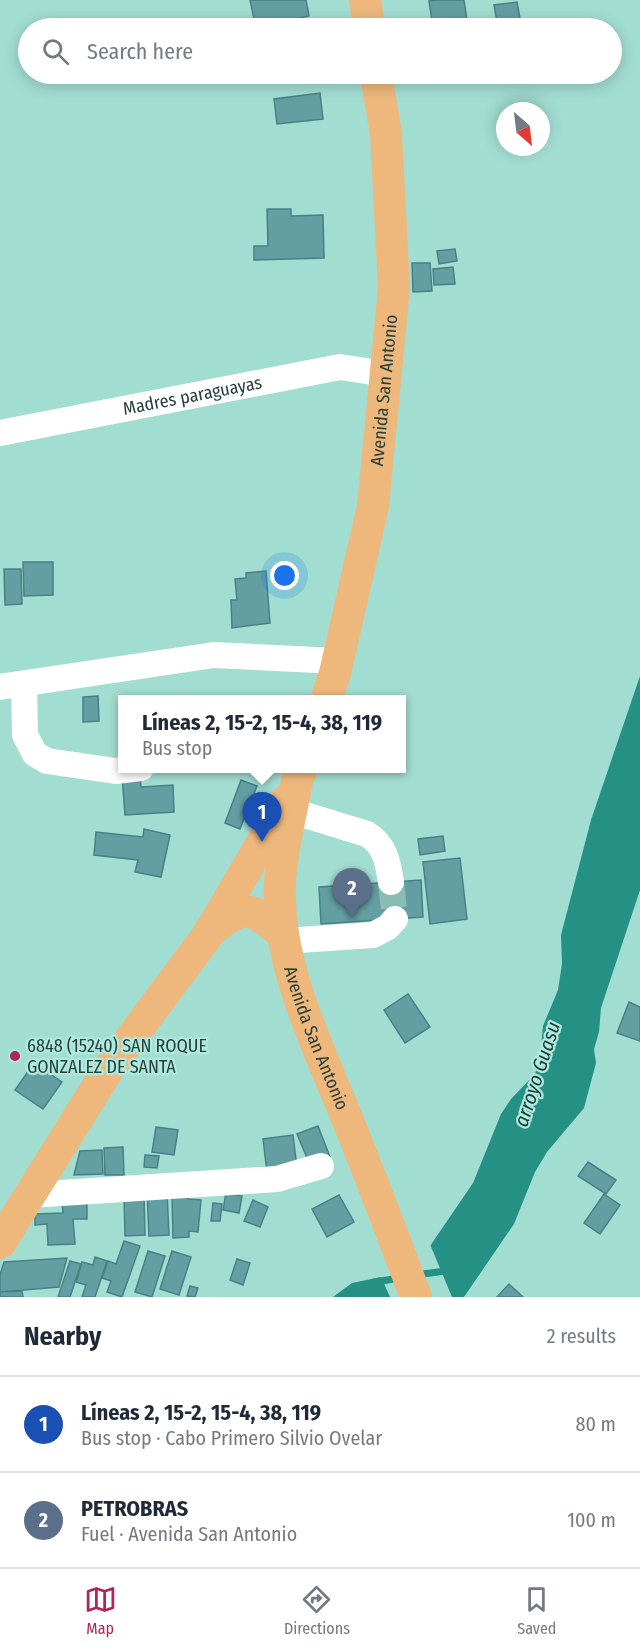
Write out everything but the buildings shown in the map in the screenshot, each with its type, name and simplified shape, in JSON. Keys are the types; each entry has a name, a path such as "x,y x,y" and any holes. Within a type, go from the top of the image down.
{"main road":[{"path":"365,0 368,18"},
{"name":"Avenida San Antonio","path":"327,695 338,661 373,506 394,288 386,134 378,84"},
{"path":"1,1241 111,1065 210,932 297,787"},
{"name":"Avenida San Antonio","path":"297,787 279,879 283,937 318,1048 381,1202 416,1297"},
{"path":"210,932 231,915 249,911 262,916 283,937"}],"street":[{"name":"Madres paraguayas","path":"0,433 340,367 386,374"},
{"path":"118,771 47,761 35,753 26,735 12,685 214,655 338,661"},
{"path":"297,787 375,840 383,849 388,862 391,882"},
{"path":"283,937 373,935 388,927 395,919"},
{"path":"30,1195 277,1179 321,1166"}],"water":[{"path":"640,676 640,890 601,1008 599,1032 594,1049 596,1063 584,1108 547,1152 535,1172 514,1224 464,1297 446,1297 428,1249 473,1183 501,1114 511,1099 535,1074 540,1057 543,1026 558,990 562,964 561,935 591,820"},
{"path":"381,1277 390,1297 333,1297 352,1283"}],"pier":[{"path":"429,1242 452,1297 443,1297 425,1250"}],"waterway":[{"name":"arroyo Guasu","path":"415,1275 446,1271"},
{"name":"arroyo Guasu","path":"374,1282 401,1278"}],"tunnel":[{"path":"391,882 395,919"}],"place":[{"name":"Líneas 2, 15-2, 15-4, 38, 119","path":"262,842"},
{"name":"PETROBRAS","path":"352,918"},
{"name":"6848 (15240) SAN ROQUE GONZALEZ DE SANTA","path":"15,1056"}]}
